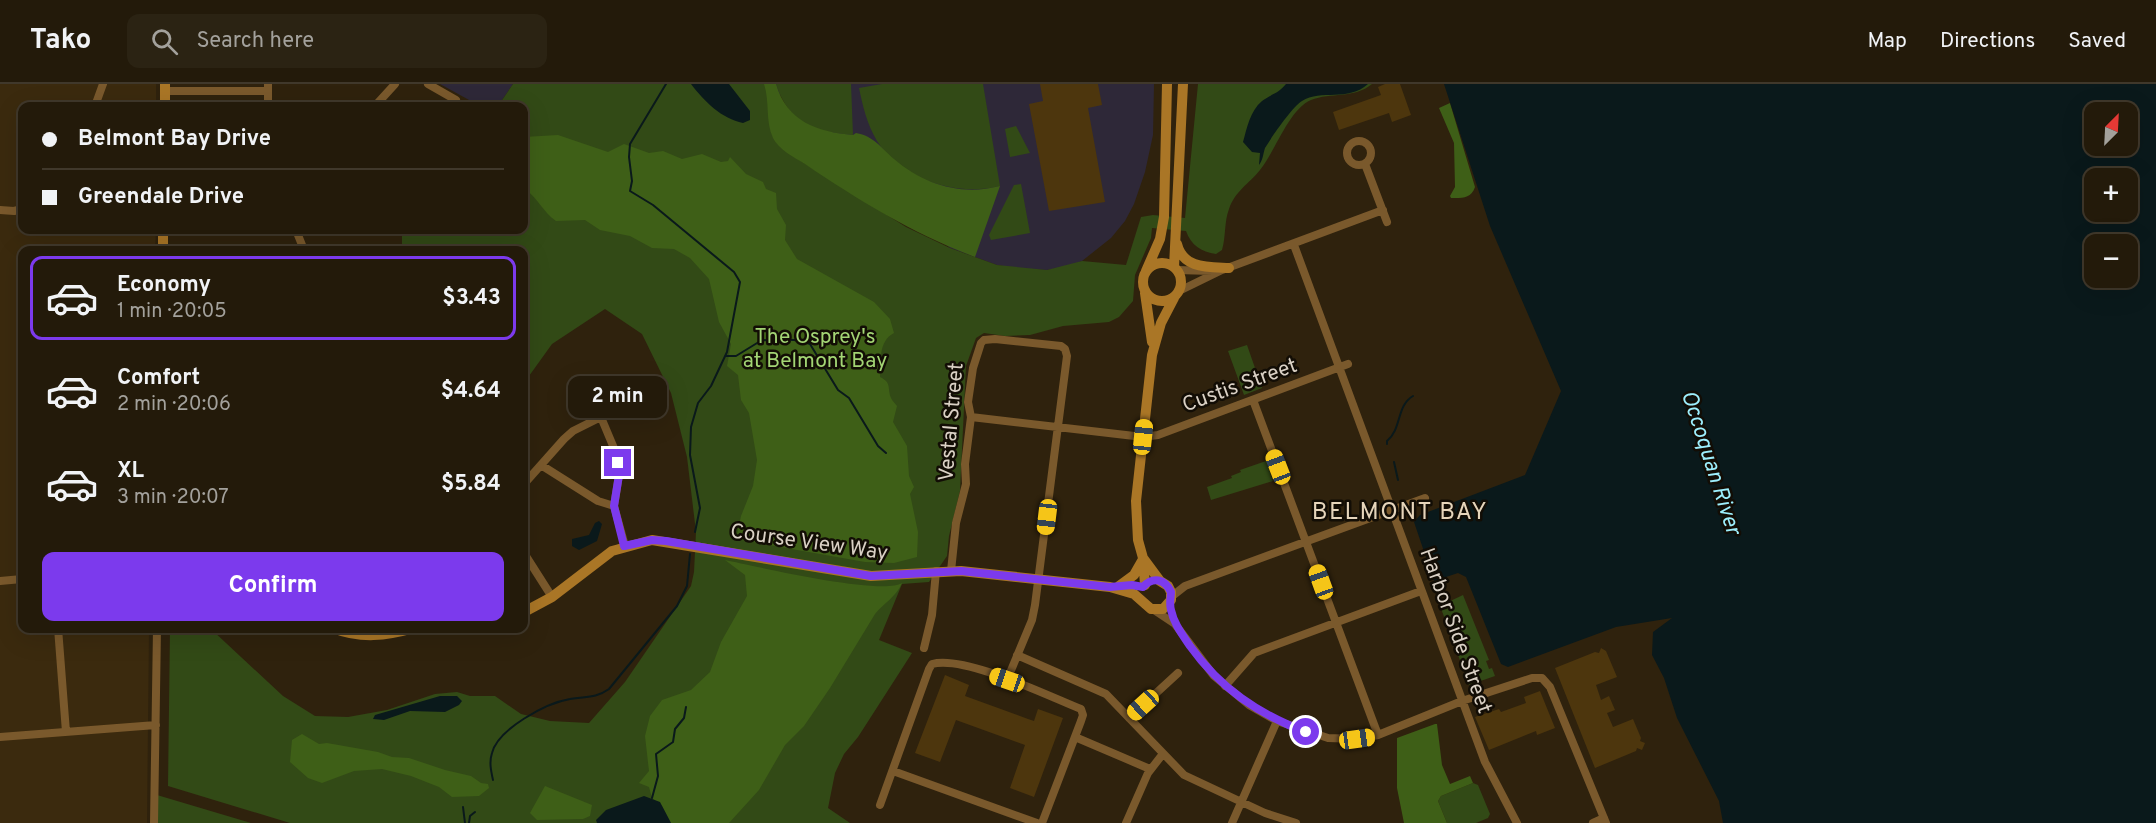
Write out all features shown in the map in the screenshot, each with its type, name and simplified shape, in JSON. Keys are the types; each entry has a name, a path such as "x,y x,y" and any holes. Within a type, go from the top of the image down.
{"street":[{"path":"96,102 103,84"},
{"path":"379,102 395,84"},
{"path":"428,84 456,100"},
{"path":"1167,84 1164,217 1160,239 1142,280 1152,333 1152,355 1136,515 1138,540 1143,558 1142,601 1148,608 1175,624 1204,665 1249,705 1277,721 1328,738 1357,739 1378,735 1462,701 1532,678 1545,680 1605,821 1593,823"},
{"path":"1152,355 1161,323 1177,294 1181,281 1175,269 1184,84"},
{"path":"165,87 268,88"},
{"path":"1365,164 1387,222"},
{"path":"0,210 18,210"},
{"path":"1145,293 1158,302 1226,269 1383,210"},
{"path":"1176,235 1180,253 1191,263 1204,268 1226,269"},
{"name":"Harbor Side Street","path":"1294,245 1485,762 1517,823"},
{"path":"1146,271 1159,263 1175,269 1226,269"},
{"name":"Vestal Street","path":"951,571 956,523 965,490 971,417 968,402 973,368 979,348 984,340 995,339 1055,345 1065,349 1067,356 1032,620 1007,680"},
{"name":"Custis Street","path":"1143,437 1158,435 1348,364"},
{"path":"585,379 618,463 619,475 614,506 624,546"},
{"path":"1253,400 1378,735"},
{"path":"528,480 573,431 601,417"},
{"path":"971,417 1143,437"},
{"path":"541,465 598,501 614,506"},
{"path":"1154,610 1163,609 1185,586 1425,498"},
{"name":"Course View Way","path":"528,610 552,597 603,556 624,546 652,540 871,576 951,571 1115,587 1144,586"},
{"path":"1143,558 1171,592 1170,600 1175,624"},
{"path":"1115,587 1134,575 1143,558"},
{"path":"528,559 552,597"},
{"path":"924,648 932,615 936,571"},
{"path":"0,581 18,579"},
{"path":"1144,586 1151,581 1185,586"},
{"name":"Course View Way","path":"1115,587 1131,592 1142,601"},
{"path":"1225,686 1254,653 1421,591"},
{"path":"58,633 66,732"},
{"path":"154,823 157,633"},
{"path":"366,633 385,635 393,633"},
{"path":"1017,655 1101,691 1184,776 1241,802 1296,823"},
{"path":"880,805 932,664 939,662 970,667 1082,710 1083,715 1042,823"},
{"path":"1128,718 1178,674"},
{"path":"1232,823 1277,721"},
{"path":"0,737 156,724"},
{"path":"1075,737 1150,769"},
{"path":"1126,823 1150,769 1162,755"},
{"path":"893,771 1037,823"}],"shaded area":[{"path":"0,84 156,84 156,102 18,102 18,234 156,234 155,246 18,246 18,633 149,633 147,823 0,823"},
{"path":"440,84 513,84 501,102 473,102"},
{"path":"768,84 1154,84 1153,135 1145,172 1134,204 1125,221 1111,238 1082,261 1066,267 1047,270 1023,269 997,265 950,248"}],"green space":[{"name":"The Osprey's at Belmont Bay","path":"513,84 768,84 793,156 906,227 950,248 997,265 1047,270 1082,261 1126,265 1141,217 1153,215 1185,218 1198,84 1372,84 1358,92 1311,100 1296,112 1266,162 1232,203 1226,219 1222,250 1216,254 1197,247 1186,231 1152,228 1151,238 1135,275 1133,301 1119,317 1109,322 1063,326 1030,335 1005,336 984,333 976,338 966,366 960,491 949,536 947,556 929,582 902,584 879,640 912,653 858,737 844,754 835,773 828,808 850,823 290,823 168,786 170,633 215,633 283,696 315,716 348,717 387,710 435,694 457,692 470,696 495,696 521,714 550,721 589,723 625,682 691,586 696,532 687,457 671,393 642,334 605,309 552,344 528,377 528,246 402,246 402,234 528,234 528,102 501,102"},
{"path":"764,84 776,84 788,108 806,123 840,134 853,135 856,133 868,137 906,168 931,182 972,190 1000,186 975,257 930,238 887,215 783,149 775,142 771,132"},
{"path":"776,84 851,84 853,135 815,128 805,123 788,108"},
{"path":"882,84 983,84 1000,186 983,189 949,187 916,175 888,155 877,141 868,122 859,88"},
{"path":"1450,103 1475,187 1469,196 1462,198 1451,198 1450,196 1455,187 1454,143 1439,108"},
{"path":"1016,126 1030,153 1010,157 1005,129"},
{"path":"558,135 608,152 624,144 649,153 663,151 682,159 702,154 721,162 728,161 730,157 746,174 763,182 766,189 776,193 777,209 786,225 785,240 797,259 874,302 890,319 894,333 883,346 880,377 888,383 891,398 897,406 893,422 907,446 909,476 914,487 910,494 918,532 917,557 894,563 865,562 736,539 741,516 753,486 757,460 749,413 741,400 738,375 727,366 731,344 719,322 709,279 690,258 674,249 652,248 630,236 600,230 585,220 556,221 528,192 528,137"},
{"path":"1021,184 1030,233 991,240 989,235 1014,185"},
{"path":"1247,345 1262,388 1244,395 1228,351"},
{"path":"1266,461 1273,481 1211,500 1207,487 1232,478 1231,476 1241,472 1240,470"},
{"path":"725,560 845,583 890,586 902,583 875,614 830,688 804,726 785,745 759,790 729,823 671,823 662,806 652,798 649,787 639,783 649,771 645,736 650,716 662,700 691,690 710,672 721,642 747,596 745,575"},
{"path":"1463,595 1489,660 1486,661 1489,669 1492,668 1495,676 1469,685 1439,603 1444,604"},
{"path":"1437,724 1442,765 1450,784 1470,776 1473,783 1441,796 1438,801 1447,823 1404,823 1397,788 1397,738"},
{"path":"302,734 319,744 327,743 378,752 392,757 409,758 471,776 481,783 488,784 489,788 479,796 452,797 439,787 411,776 382,769 354,771 322,783 308,778 290,762 292,740"},
{"path":"1473,783 1478,785 1490,814 1488,818 1476,823 1447,823 1438,801 1441,796"},
{"path":"545,786 592,805 590,816 583,819 537,820 530,813"},
{"path":"157,795 251,823 157,823"}],"water":[{"path":"691,84 729,84 750,111 750,120 743,123 728,118 708,103"},
{"path":"1286,84 1368,84 1352,93 1318,96 1302,101 1287,116 1272,137 1259,165 1260,153 1252,152 1243,142 1248,126 1258,105"},
{"name":"Occoquan River","path":"1444,84 2156,84 2156,823 1723,823 1719,801 1677,718 1664,678 1652,655 1653,632 1672,618 1616,627 1508,667 1501,664 1466,577 1458,573 1434,581 1414,522 1420,515 1525,475 1561,391 1490,226"},
{"path":"599,521 602,524 597,541 579,550 572,546 572,539 589,535 595,523"},
{"path":"440,696 457,696 462,701 445,712 410,711 384,720 373,719 375,715"},
{"path":"644,796 660,802 671,823 597,823 596,820 606,810"}],"building":[{"path":"1040,84 1098,84 1102,105 1088,108 1105,202 1049,211 1029,104 1043,101"},
{"path":"1385,84 1400,84 1411,115 1392,122 1389,113 1339,130 1333,112 1381,95 1378,87"},
{"path":"1601,648 1606,651 1617,677 1596,685 1601,700 1609,696 1615,710 1607,713 1613,727 1633,719 1641,738 1640,741 1645,743 1642,750 1637,748 1636,751 1595,768 1555,668 1595,652 1599,653"},
{"path":"945,675 969,685 965,696 1028,719 1034,721 1038,709 1063,718 1034,797 1010,788 1025,745 956,720 940,762 915,753"},
{"path":"1540,691 1555,728 1537,735 1536,731 1489,750 1475,717 1499,709 1501,712 1526,703 1524,697"}],"waterway":[{"path":"666,84 630,144 632,181 630,191 653,205 734,272 740,282 727,352 711,386 698,403 691,427 690,455 700,508 695,532"},
{"path":"726,356 736,356 762,340 792,340 810,344 838,390 849,398 878,446 886,453"},
{"path":"1387,444 1395,430 1401,411 1413,396"},
{"path":"1394,462 1398,480"},
{"path":"493,780 490,763 492,753 496,744 513,726 524,718 560,701 594,696 609,689 677,606 687,586 690,554"},
{"path":"652,798 658,776 656,754 673,742 675,729 684,718 686,707"},
{"path":"463,807 465,823"},
{"path":"469,823 470,816 475,812"}],"district":[{"name":"BELMONT BAY","path":"1400,513"}],"route":[{"path":"618,463 618,488 614,506 624,546 652,540 666,541 871,576 961,571 1110,587 1132,585 1143,587 1151,581 1161,581 1168,586 1171,592 1169,603 1175,624 1214,676 1260,712 1306,732"}]}
